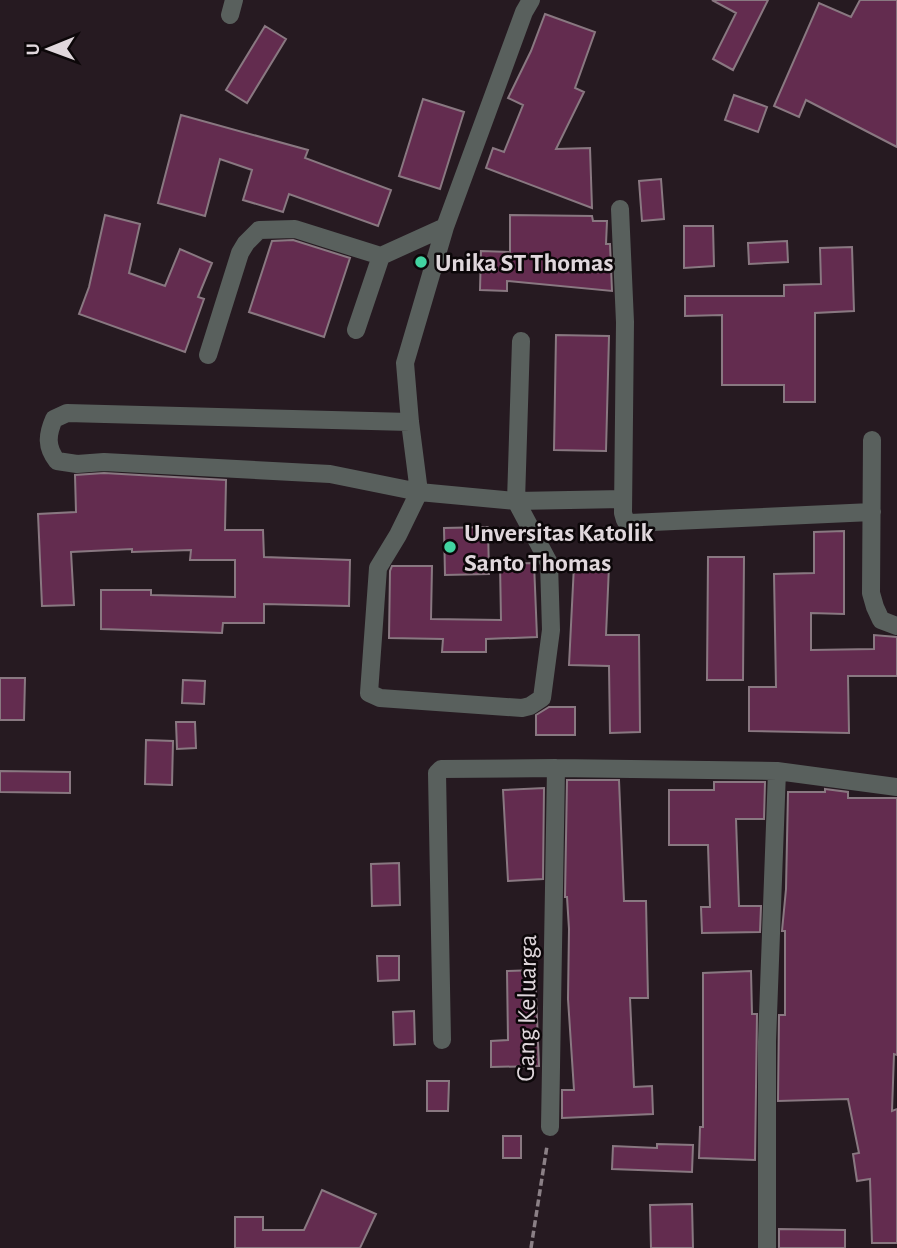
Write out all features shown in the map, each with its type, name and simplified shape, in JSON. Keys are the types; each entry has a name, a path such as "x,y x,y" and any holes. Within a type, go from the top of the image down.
{"street":[{"path":"522,341 516,501 548,563 551,630 542,698 522,708 373,697 369,690 378,568 419,492 405,363 445,227 531,0"},
{"path":"620,209 625,322 624,517 630,523 872,512"},
{"path":"208,355 240,253 259,230 295,229 381,256 445,227"},
{"path":"356,330 381,256"},
{"path":"410,422 78,412 67,413 54,419 48,432 49,451 57,461 77,464 104,462 330,474 419,492 516,501 623,499"},
{"path":"872,440 872,593 874,607 881,620 897,626"},
{"name":"Gang Keluarga","path":"550,1127 556,768"},
{"path":"442,1040 437,773 441,769 777,771 897,787"},
{"path":"767,1248 767,1042 777,771"}],"path":[{"path":"531,1248 550,1127"}],"building":[{"path":"712,0 768,0 733,70 713,59 736,13"},
{"path":"860,0 897,0 897,147 806,100 799,117 774,106 819,3 851,17"},
{"path":"545,14 595,32 575,88 584,92 556,149 590,148 592,208 486,168 493,148 504,152 523,105 508,98 531,51"},
{"path":"265,26 286,39 247,103 226,90"},
{"path":"734,95 767,107 758,132 725,120"},
{"path":"423,99 464,112 440,189 399,176"},
{"path":"181,115 308,150 305,158 391,190 378,226 289,194 283,212 243,200 252,170 220,159 205,216 158,203"},
{"path":"661,179 664,219 642,221 639,181"},
{"path":"105,215 140,224 129,273 165,286 180,249 212,263 198,297 204,299 185,352 79,314 89,287"},
{"path":"510,215 592,216 593,221 607,221 606,244 610,244 612,291 507,281 507,291 480,290 481,251 510,252"},
{"path":"684,226 713,226 714,266 684,268"},
{"path":"293,240 350,258 324,337 249,312 272,241"},
{"path":"787,241 788,262 749,264 748,243"},
{"path":"852,247 854,311 815,313 815,402 784,402 784,385 722,385 722,315 685,316 685,296 784,296 784,285 821,284 820,248"},
{"path":"556,335 609,336 606,451 554,450"},
{"path":"104,473 226,480 225,530 263,530 264,557 350,560 349,606 264,604 264,623 223,623 222,633 101,629 101,590 151,590 151,595 235,597 235,560 190,560 191,550 132,552 132,549 71,552 74,605 42,606 38,514 76,512 75,475"},
{"path":"488,527 489,574 445,575 444,528"},
{"path":"844,531 844,614 811,613 811,650 874,649 874,635 897,637 897,676 848,676 849,733 749,731 749,687 776,687 774,574 814,573 814,532"},
{"path":"708,557 744,557 743,680 707,680"},
{"path":"534,563 537,637 486,639 486,652 442,652 443,639 389,638 392,566 432,566 431,619 501,620 500,564"},
{"path":"574,565 609,566 606,635 639,635 640,732 610,733 609,666 569,665"},
{"path":"0,678 25,678 24,720 0,720"},
{"path":"183,680 205,681 204,704 182,703"},
{"path":"549,707 575,707 575,735 536,735 536,715"},
{"path":"176,722 195,722 196,748 177,749"},
{"path":"146,740 173,741 172,785 145,784"},
{"path":"0,771 70,772 70,793 0,792"},
{"path":"567,780 619,780 624,901 646,901 648,998 630,998 634,1087 652,1086 653,1114 562,1118 562,1090 574,1090 568,999 569,929 565,897"},
{"path":"714,782 765,782 764,819 736,819 739,906 761,906 760,932 702,933 701,907 710,907 708,845 669,845 669,790 714,790"},
{"path":"544,788 543,879 508,881 503,790"},
{"path":"825,789 848,792 848,798 897,798 897,1055 894,1054 892,1111 897,1109 897,1243 872,1243 870,1179 857,1181 853,1154 859,1153 848,1099 778,1101 779,1015 785,1015 785,931 782,931 786,889 788,792 825,792"},
{"path":"399,863 400,905 372,906 371,864"},
{"path":"377,956 399,956 399,980 378,981"},
{"path":"535,970 539,1066 491,1067 491,1041 508,1040 507,971"},
{"path":"751,971 752,1014 757,1014 755,1160 699,1158 700,1127 703,1127 703,973"},
{"path":"414,1011 415,1044 394,1045 393,1012"},
{"path":"427,1081 449,1081 448,1111 427,1111"},
{"path":"503,1136 521,1136 521,1158 503,1158"},
{"path":"657,1144 693,1145 692,1172 612,1169 613,1146 657,1148"},
{"path":"322,1190 376,1214 360,1248 235,1248 235,1217 263,1217 263,1230 304,1230"},
{"path":"692,1204 693,1248 651,1248 650,1205"},
{"path":"779,1229 845,1230 845,1248 779,1248"}],"place":[{"name":"Unika ST Thomas","path":"421,262"},
{"name":"Unversitas Katolik Santo Thomas","path":"450,547"}]}
